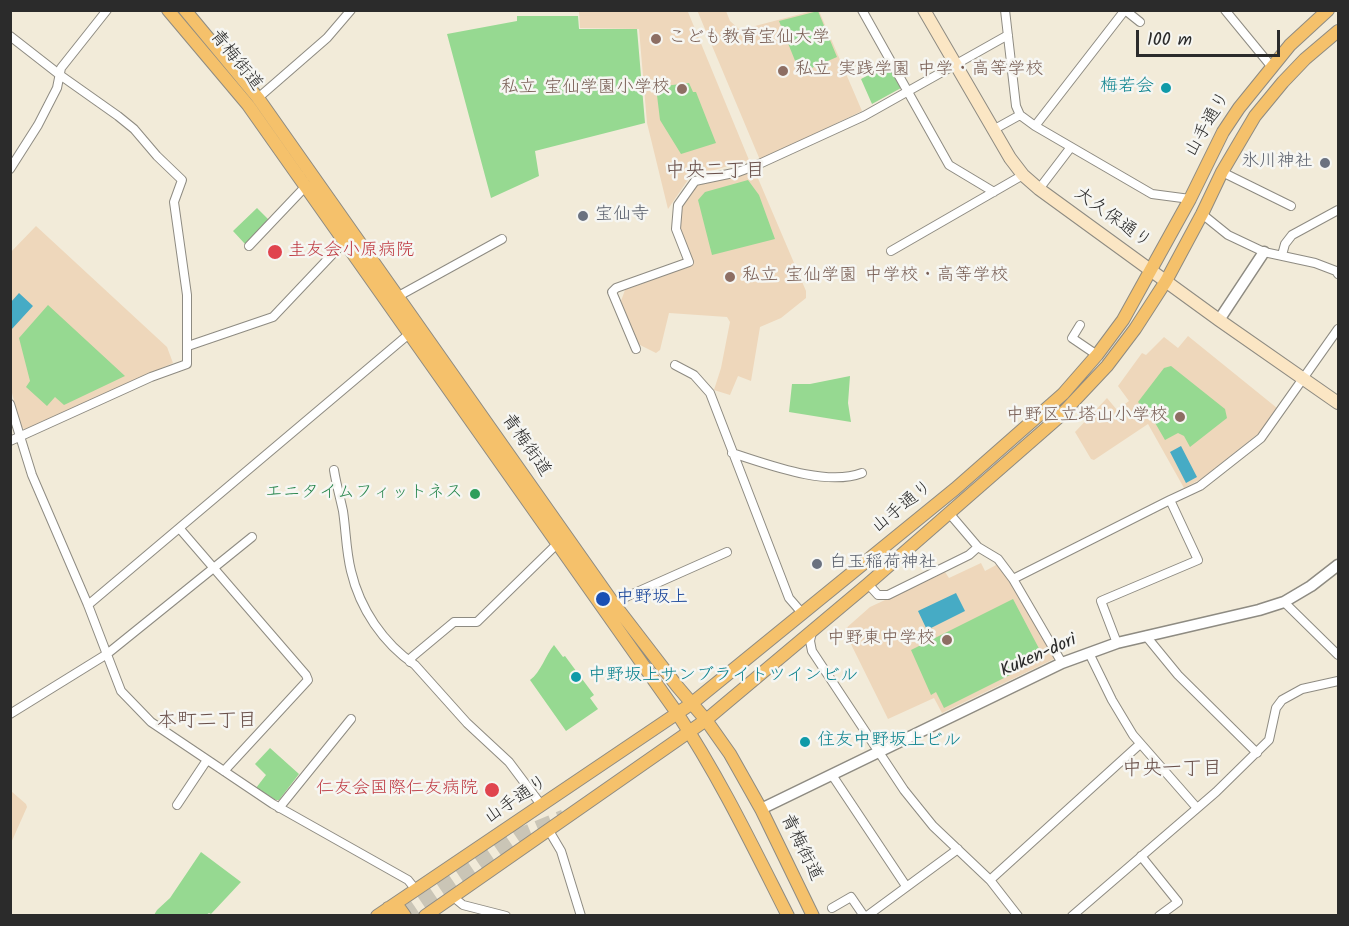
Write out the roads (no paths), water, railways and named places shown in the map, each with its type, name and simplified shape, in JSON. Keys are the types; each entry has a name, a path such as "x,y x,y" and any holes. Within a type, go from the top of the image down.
{"main road":[{"name":"青梅街道","path":"168,10 248,105 344,242 392,299 409,334 677,713 736,810 788,915"},
{"name":"大久保通り","path":"924,10 993,130 1023,175 1219,320 1338,403"},
{"name":"山手通り","path":"382,912 692,704 955,489 1063,394 1097,355 1123,320 1190,199 1223,132 1252,89 1290,45 1328,10"},
{"name":"青梅街道","path":"188,12 258,98 392,299 614,604 706,720 730,754 761,809 813,915"},
{"name":"山手通り","path":"425,915 706,720 868,584 1038,436 1099,375 1136,329 1166,281 1222,172 1255,116 1305,59 1338,31"},
{"path":"730,673 743,688"},
{"path":"382,912 400,909 405,915"}],"street":[{"path":"10,169 38,125 57,88 61,68 107,10"},
{"path":"258,98 327,38 351,10"},
{"path":"862,10 949,165 994,192"},
{"path":"1005,10 1016,106 1020,115 1152,194 1190,199"},
{"path":"1035,126 1125,10 1140,22"},
{"path":"1225,10 1271,66"},
{"path":"636,349 612,292 616,288 689,262 676,229 678,205 695,181 738,172 757,165 864,116 1008,35"},
{"path":"10,36 126,123 182,180 174,202 187,295 188,346 187,364 151,377 10,441"},
{"path":"993,130 1020,115"},
{"path":"1039,189 1071,147"},
{"path":"1222,172 1291,206"},
{"path":"891,251 1023,175"},
{"path":"249,246 304,187"},
{"path":"1282,255 1285,244 1292,235 1338,210"},
{"path":"1202,214 1228,235 1264,252 1315,263 1336,271 1338,274"},
{"path":"392,299 502,239"},
{"path":"188,346 273,317 344,242"},
{"path":"1219,320 1264,252"},
{"path":"1080,325 1072,338 1097,355"},
{"path":"1013,579 1200,486 1261,438 1338,329"},
{"path":"88,605 409,334"},
{"path":"675,365 694,375 710,393 789,598 802,613"},
{"path":"10,404 36,485 88,605 121,691 152,722 207,760 279,808 408,880 416,890"},
{"path":"732,453 776,467 821,477 856,476 862,473"},
{"path":"334,470 351,571 371,621 467,723 509,762 542,806"},
{"path":"1116,643 1101,601 1198,560 1170,500"},
{"path":"949,513 978,547 998,559 1013,579 1062,663"},
{"path":"180,529 308,680 224,771"},
{"path":"10,714 108,654 252,537"},
{"path":"410,662 412,657 454,622 477,622 557,544"},
{"path":"868,584 878,595 888,595 969,555 978,547"},
{"path":"614,604 638,591 728,552"},
{"name":"Kuken-dori","path":"761,809 1062,663 1116,643 1259,610 1284,602 1311,586 1338,565"},
{"path":"1284,602 1338,655"},
{"path":"812,631 810,640 812,651 879,750 892,775 933,826 990,880 1018,915"},
{"path":"1146,636 1178,675 1257,753"},
{"path":"1089,653 1112,700 1140,744 1197,808"},
{"path":"1072,915 1197,808 1257,753 1269,740 1276,708 1282,700 1302,689 1338,681"},
{"path":"279,808 351,719"},
{"path":"990,880 1140,744"},
{"path":"177,805 207,760"},
{"path":"832,776 906,886"},
{"path":"548,829 561,850 581,915"},
{"path":"832,908 851,897 865,915 958,849"},
{"path":"1141,856 1178,902 1159,915"},
{"path":"452,896 463,905 506,915"}],"water":[{"path":"19,293 33,306 11,330 11,302"},
{"path":"1181,446 1197,477 1186,483 1170,452"},
{"path":"956,593 965,611 927,630 918,611"}],"tunnel":[{"path":"403,916 521,835 564,817"}],"place":[{"name":"こども教育宝仙大学","path":"656,39"},
{"name":"私立 実践学園 中学・高等学校","path":"783,71"},
{"name":"梅若会","path":"1166,88"},
{"name":"私立 宝仙学園小学校","path":"682,89"},
{"name":"氷川神社","path":"1325,163"},
{"name":"宝仙寺","path":"583,216"},
{"name":"圭友会小原病院","path":"275,252"},
{"name":"私立 宝仙学園 中学校・高等学校","path":"730,277"},
{"name":"中野区立塔山小学校","path":"1180,417"},
{"name":"エニタイムフィットネス","path":"475,494"},
{"name":"白玉稲荷神社","path":"817,564"},
{"name":"中野坂上","path":"603,599"},
{"name":"中野東中学校","path":"947,640"},
{"name":"中野坂上サンブライトツインビル","path":"576,677"},
{"name":"住友中野坂上ビル","path":"805,742"},
{"name":"仁友会国際仁友病院","path":"492,790"}],"district":[{"name":"中央二丁目","path":"715,173"},
{"name":"本町二丁目","path":"207,723"},
{"name":"中央一丁目","path":"1172,771"}]}
